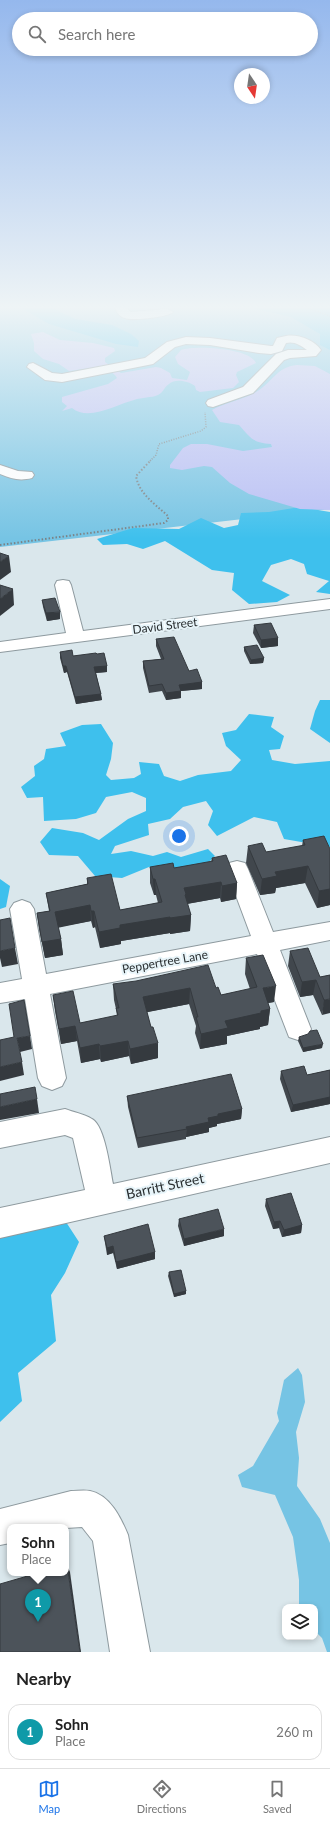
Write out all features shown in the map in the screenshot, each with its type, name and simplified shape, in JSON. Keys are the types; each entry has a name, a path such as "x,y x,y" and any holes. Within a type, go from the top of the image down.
{"street":[{"path":"213,403 248,390 254,384"},
{"path":"0,469 16,476 27,475"},
{"path":"63,584 76,637"},
{"name":"David Street","path":"0,647 330,604"},
{"path":"237,869 298,1029"},
{"path":"22,909 52,1078"},
{"name":"Peppertree Lane","path":"0,993 330,932"},
{"path":"0,1135 65,1122 83,1128 88,1135 102,1200"},
{"name":"Barritt Street","path":"0,1223 330,1150"},
{"path":"12,1524 71,1509 90,1509 102,1522 110,1535 130,1652"}],"path":[{"path":"0,545 164,523 168,520 168,516 143,493 137,484 136,476 156,456 159,444 201,431 206,427 205,411 208,406 213,403"}],"shaded area":[{"path":"0,384 330,384 330,509 0,547"},
{"path":"108,384 169,384 158,395 137,399 95,413 79,412 72,408 62,411 67,406 62,402 62,397"},
{"path":"191,384 237,384 233,388 200,392 196,390 195,386"},
{"path":"265,384 330,384 330,510 300,509 249,494 230,483 212,467 204,466 182,470 170,468 170,465 183,448 191,444 207,444 243,451 272,447 271,444 252,439 239,425 220,422 212,410 251,395"},
{"path":"300,507 330,512 330,594 316,592 329,581 307,574 304,564 291,559 271,565 262,581 290,595 277,602 249,604 232,590 234,573 212,570 165,541 143,549 127,544 103,545 97,539 133,528 179,529 201,518 224,528 238,525 241,513 269,512"},
{"path":"320,700 330,700 330,743 310,729"},
{"path":"249,714 274,717 271,727 284,736 280,749 269,750 272,760 295,764 330,761 330,847 284,839 277,822 254,817 217,836 208,825 213,811 206,801 183,807 170,819 148,824 149,835 115,846 111,854 131,851 153,856 167,852 181,857 208,849 215,856 206,865 174,870 149,867 122,878 95,876 78,856 49,855 40,842 52,828 83,833 99,840 128,819 146,811 146,798 132,792 106,797 96,813 76,819 44,821 43,797 27,798 21,787 35,776 34,766 44,759 46,749 66,746 60,733 82,725 101,724 113,743 111,759 106,775 111,780 134,778 141,774 139,762 159,764 164,776 180,781 198,775 231,771 241,760 226,746 222,733 236,730"},
{"path":"0,879 10,886 6,907 0,909"},
{"path":"66,1222 79,1242 65,1273 51,1295 56,1341 18,1373 22,1401 0,1422 0,1234"},
{"path":"298,1368 302,1375 305,1402 296,1432 299,1458 297,1486 320,1519 330,1543 330,1652 327,1652 322,1638 318,1634 318,1604 299,1604 299,1580 293,1537 275,1495 242,1487 238,1475 253,1466 279,1421 277,1413 284,1380"}],"building":[{"path":"0,553 9,556 0,562"},
{"path":"0,585 13,589 0,599"},
{"path":"55,598 60,612 46,613 42,600"},
{"path":"271,623 278,638 261,640 254,625"},
{"path":"174,637 189,671 197,669 202,682 179,685 181,691 166,693 162,684 149,686 143,661 164,659 156,639"},
{"path":"257,645 264,658 251,660 244,647"},
{"path":"72,650 73,656 104,653 107,666 94,667 101,694 75,697 66,666 63,666 60,652"},
{"path":"324,836 330,849 330,889 319,891 308,866 275,872 277,876 262,879 248,846 262,843 266,852 305,845 303,840"},
{"path":"226,855 237,883 222,886 221,882 184,888 191,915 120,925 120,928 99,932 94,911 91,911 90,905 55,912 61,939 42,942 37,913 50,911 46,893 88,884 87,878 111,874 120,910 162,902 150,867 173,863 174,868 213,861 212,858"},
{"path":"10,918 15,948 0,951 0,920"},
{"path":"308,948 320,977 330,975 330,999 324,1000 316,980 302,982 290,951"},
{"path":"263,955 276,986 263,988 270,1009 261,1011 261,1013 225,1021 228,1028 201,1034 190,988 143,997 151,1027 153,1027 158,1043 130,1049 128,1041 100,1046 99,1044 80,1048 75,1026 59,1029 53,995 73,991 80,1023 118,1015 116,1008 119,1008 113,984 136,981 208,965 216,988 218,987 221,995 257,987 246,958"},
{"path":"24,1000 30,1036 17,1038 22,1062 0,1067 0,1040 14,1037 9,1004"},
{"path":"317,1030 323,1044 303,1048 299,1037 308,1034 310,1031"},
{"path":"304,1066 307,1075 330,1070 330,1097 293,1105 281,1071"},
{"path":"231,1074 242,1109 218,1114 218,1116 208,1118 209,1122 186,1127 187,1129 137,1138 127,1096"},
{"path":"35,1087 37,1099 0,1107 0,1094"},
{"path":"291,1193 302,1225 284,1230 280,1221 274,1222 266,1199"},
{"path":"218,1209 224,1229 184,1239 179,1219"},
{"path":"148,1224 155,1252 116,1262 113,1246 107,1248 104,1236"},
{"path":"181,1270 186,1291 174,1294 169,1272"},
{"path":"28,1576 69,1576 80,1652 0,1652 0,1584"}],"place":[{"name":"Sohn","path":"38,1622"}]}
